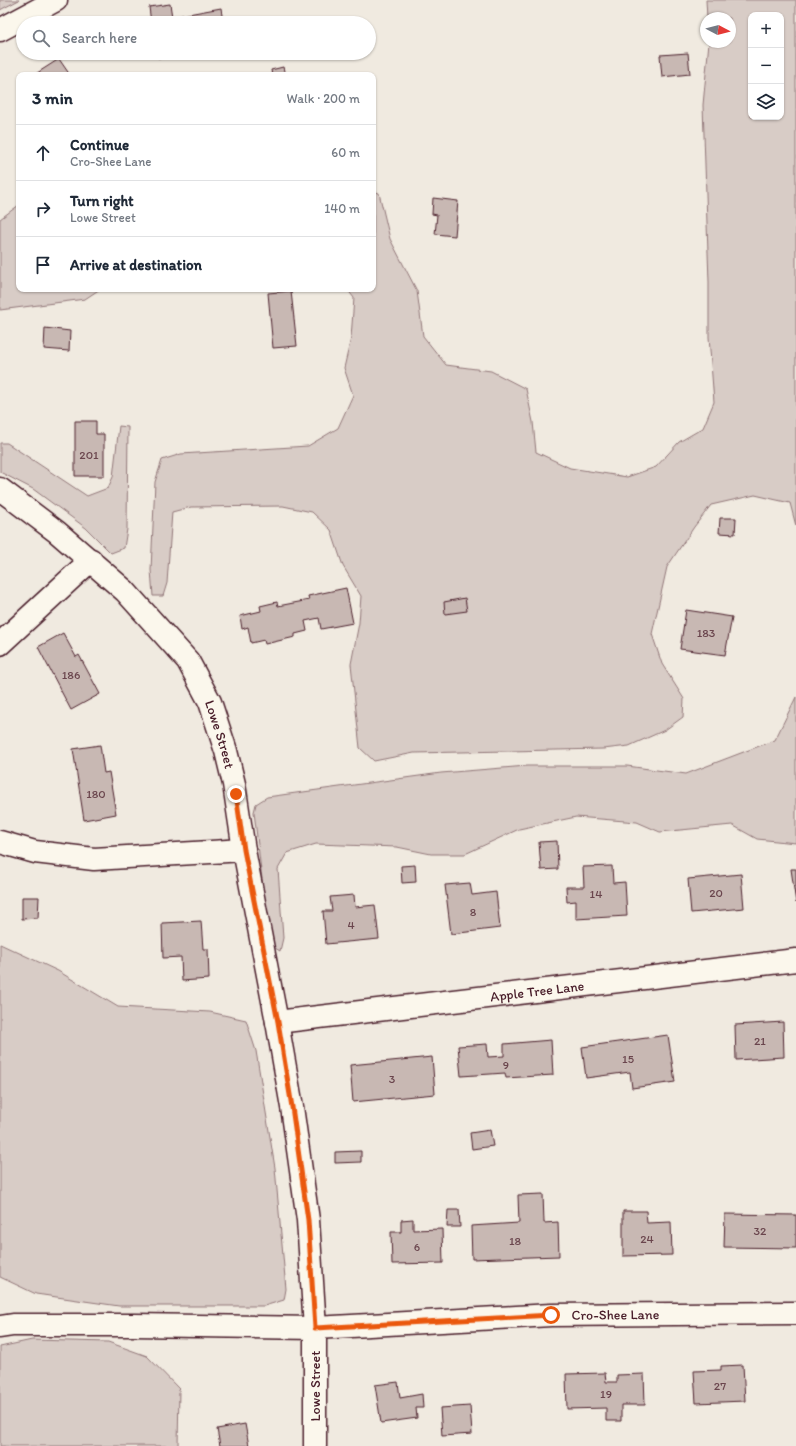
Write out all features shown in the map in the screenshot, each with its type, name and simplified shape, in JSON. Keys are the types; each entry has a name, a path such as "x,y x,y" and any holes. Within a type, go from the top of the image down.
{"street":[{"path":"26,16 56,0"},
{"path":"0,30 16,21"},
{"name":"Lowe Street","path":"0,489 57,532 125,590 188,661 210,702 226,751 234,784 244,850 278,1022 308,1220 315,1328 314,1446"},
{"path":"0,644 91,560"},
{"path":"0,842 35,852 94,859 244,850"},
{"name":"Apple Tree Lane","path":"278,1022 796,960"},
{"name":"Cro-Shee Lane","path":"0,1327 14,1325 135,1325 315,1328 551,1315 796,1313"}],"shaded area":[{"path":"0,0 19,0 0,10"},
{"path":"706,0 796,0 796,526 790,503 755,495 711,505 667,567 652,634 662,664 684,699 683,717 665,730 629,746 603,749 414,753 374,761 360,748 351,664 359,623 361,596 343,566 331,530 312,512 283,506 191,507 172,512 167,583 163,596 153,596 151,570 155,482 162,460 181,454 308,446 338,428 353,395 344,368 351,338 354,298 349,292 376,292 376,192 379,193 390,239 417,291 423,336 446,365 491,371 526,389 533,422 536,452 570,468 627,477 656,467 679,442 703,428 714,402 709,337 709,282 703,105 708,48 736,48 736,12 707,12"},
{"path":"16,207 16,292 96,292 85,299 0,310 0,219"},
{"path":"119,426 128,427 127,529 124,548 111,553 86,528 33,489 0,472 0,443 7,443 87,496 108,488 113,477"},
{"path":"796,697 796,843 757,839 732,825 660,832 637,822 576,817 519,829 465,854 431,854 397,847 316,844 287,853 278,869 283,938 280,951 270,945 254,812 256,804 267,797 441,773 527,766 627,766 686,774 775,740"},
{"path":"0,944 58,971 118,1007 210,1012 246,1020 256,1051 275,1168 286,1289 284,1300 264,1306 119,1306 36,1294 0,1277"},
{"path":"32,1340 108,1342 147,1356 179,1389 178,1446 0,1446 0,1347"}],"building":[{"path":"170,4 172,16 150,16 149,7"},
{"path":"221,8 222,16 177,16"},
{"path":"688,53 690,74 662,77 660,55"},
{"path":"60,60 68,72 39,72"},
{"path":"283,67 284,72 271,72 271,70"},
{"path":"433,198 458,201 455,236 435,234 437,215 432,214"},
{"path":"291,292 297,346 273,348 268,293"},
{"path":"45,328 70,331 69,351 44,349"},
{"path":"75,421 96,421 96,434 104,434 104,476 75,476"},
{"path":"720,518 736,518 735,534 719,533"},
{"path":"346,588 353,623 321,629 319,618 305,621 307,631 295,634 295,637 265,644 264,640 251,643 248,627 242,629 240,616 261,611 260,606 277,602 278,606 309,600 308,596"},
{"path":"465,598 467,611 445,614 444,602"},
{"path":"686,610 732,617 725,655 680,649"},
{"path":"63,633 76,657 79,655 100,694 71,710 38,647"},
{"path":"100,745 104,773 109,772 116,814 84,820 73,749"},
{"path":"557,841 558,869 541,870 539,842"},
{"path":"415,865 416,882 402,883 401,866"},
{"path":"612,866 613,883 625,882 627,916 576,919 576,901 567,902 566,887 584,887 583,867"},
{"path":"791,869 796,869 796,903"},
{"path":"741,874 744,908 691,913 688,879"},
{"path":"470,883 472,895 496,892 500,928 451,934 445,885"},
{"path":"354,895 355,907 375,905 379,939 326,944 323,911 332,911 330,897"},
{"path":"22,897 39,897 38,918 22,919"},
{"path":"201,921 203,949 208,949 209,979 182,981 181,957 163,958 162,923"},
{"path":"783,1022 784,1057 736,1060 735,1025"},
{"path":"668,1035 675,1082 632,1088 630,1072 586,1078 582,1047"},
{"path":"551,1040 553,1075 506,1078 505,1073 461,1076 458,1046 487,1044 488,1057 504,1056 504,1044"},
{"path":"432,1057 435,1094 353,1102 350,1065"},
{"path":"490,1130 493,1146 472,1149 470,1133"},
{"path":"361,1151 361,1162 335,1163 335,1152"},
{"path":"543,1194 544,1223 558,1222 559,1256 472,1259 471,1226 519,1223 518,1195"},
{"path":"448,1210 459,1210 460,1227 447,1227"},
{"path":"623,1211 646,1211 647,1223 671,1222 672,1255 623,1256"},
{"path":"725,1214 796,1215 796,1248 724,1247"},
{"path":"413,1219 413,1230 442,1229 443,1263 392,1264 391,1232 401,1232 401,1220"},
{"path":"743,1365 745,1401 696,1403 694,1371 721,1370 721,1366"},
{"path":"605,1373 606,1382 617,1382 617,1375 644,1374 645,1405 621,1405 621,1421 606,1421 606,1408 567,1409 566,1374"},
{"path":"398,1382 400,1398 422,1394 423,1408 416,1408 417,1418 381,1423 375,1385"},
{"path":"470,1406 472,1434 442,1436 440,1408"},
{"path":"245,1424 249,1446 220,1446 217,1429"}],"route":[{"path":"236,794 244,850 278,1022 292,1107 308,1220 315,1328 551,1315"}]}
